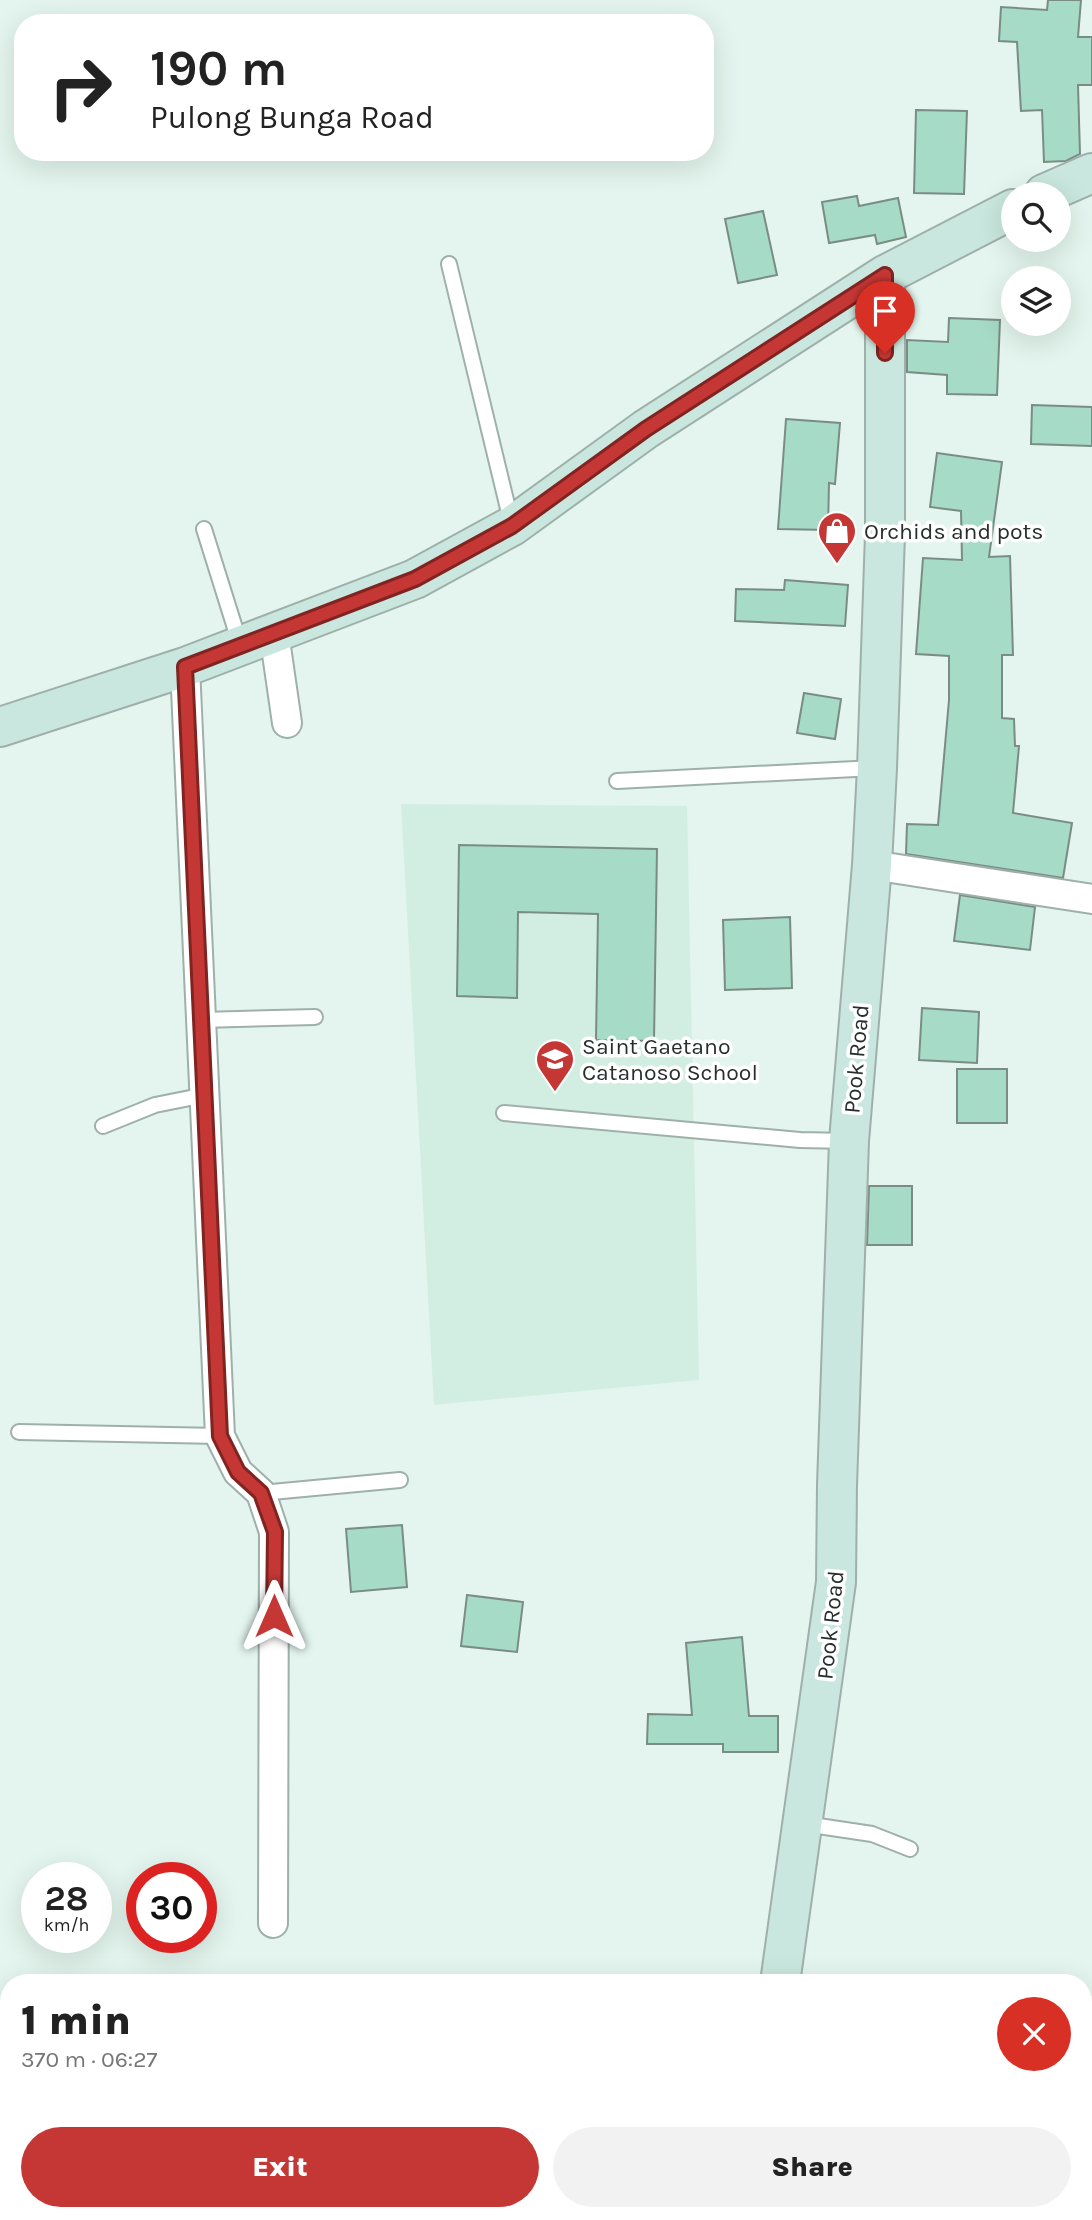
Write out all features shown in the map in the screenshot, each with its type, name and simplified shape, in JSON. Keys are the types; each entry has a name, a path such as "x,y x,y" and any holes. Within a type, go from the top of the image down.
{"main road":[{"path":"1071,182 1092,173"},
{"path":"0,727 185,667 415,579 512,526 646,429 885,275 1001,215"},
{"name":"Pook Road","path":"784,1974 836,1582 849,1141 872,864 877,768 885,534 885,275"}],"street":[{"path":"257,639 287,723"},
{"path":"185,667 220,1436 238,1472 261,1493 275,1532 273,1923"},
{"path":"872,864 1092,899"}],"lane":[{"path":"449,264 512,526"},
{"path":"204,529 257,639"},
{"path":"618,781 877,768"},
{"path":"201,1020 315,1017"},
{"path":"103,1126 155,1105 205,1095"},
{"path":"503,1112 800,1140 849,1141"},
{"path":"19,1432 220,1436"},
{"path":"261,1493 400,1480"},
{"path":"804,1824 872,1833 910,1849"}],"shaded area":[{"name":"Saint Gaetano Catanoso School","path":"401,804 687,806 699,1380 434,1405"}],"building":[{"path":"1048,0 1081,0 1078,37 1092,37 1092,85 1078,85 1080,154 1066,161 1044,162 1042,110 1021,111 1017,42 999,41 1001,7 1047,10"},
{"path":"916,110 967,111 964,194 914,193"},
{"path":"857,196 859,206 898,198 906,237 877,244 875,235 829,243 822,202"},
{"path":"763,211 777,275 738,283 725,219"},
{"path":"949,318 1000,320 997,395 947,394 947,375 907,372 907,340 948,342"},
{"path":"1032,405 1092,407 1092,446 1031,444"},
{"path":"786,419 840,423 835,484 829,483 828,530 778,529"},
{"path":"937,453 1002,462 989,557 1010,556 1013,655 1002,655 1002,718 1014,719 1015,746 1019,746 1013,813 1072,823 1063,878 906,854 907,824 938,825 949,700 949,656 916,654 923,558 962,560 961,511 930,507"},
{"path":"785,580 848,585 845,626 735,621 736,589 784,590"},
{"path":"804,693 841,699 835,739 797,733"},
{"path":"459,845 657,849 654,1041 596,1040 598,914 518,912 517,998 457,996"},
{"path":"960,895 1035,907 1030,950 954,941"},
{"path":"790,917 792,988 725,990 723,920"},
{"path":"922,1008 979,1012 977,1063 919,1060"},
{"path":"957,1069 1007,1069 1007,1123 957,1123"},
{"path":"869,1186 912,1186 912,1245 867,1245"},
{"path":"402,1525 407,1587 351,1592 346,1529"},
{"path":"467,1595 523,1602 517,1652 461,1646"},
{"path":"742,1637 749,1716 778,1716 778,1752 723,1752 723,1744 647,1744 648,1714 692,1715 686,1643"}],"place":[{"name":"Orchids and pots","path":"837,565"},
{"name":"Saint Gaetano Catanoso School","path":"555,1093"}],"route":[{"path":"274,1616 275,1532 261,1493 238,1472 220,1436 185,667 415,579 512,526 646,429 885,275 885,353"}]}
